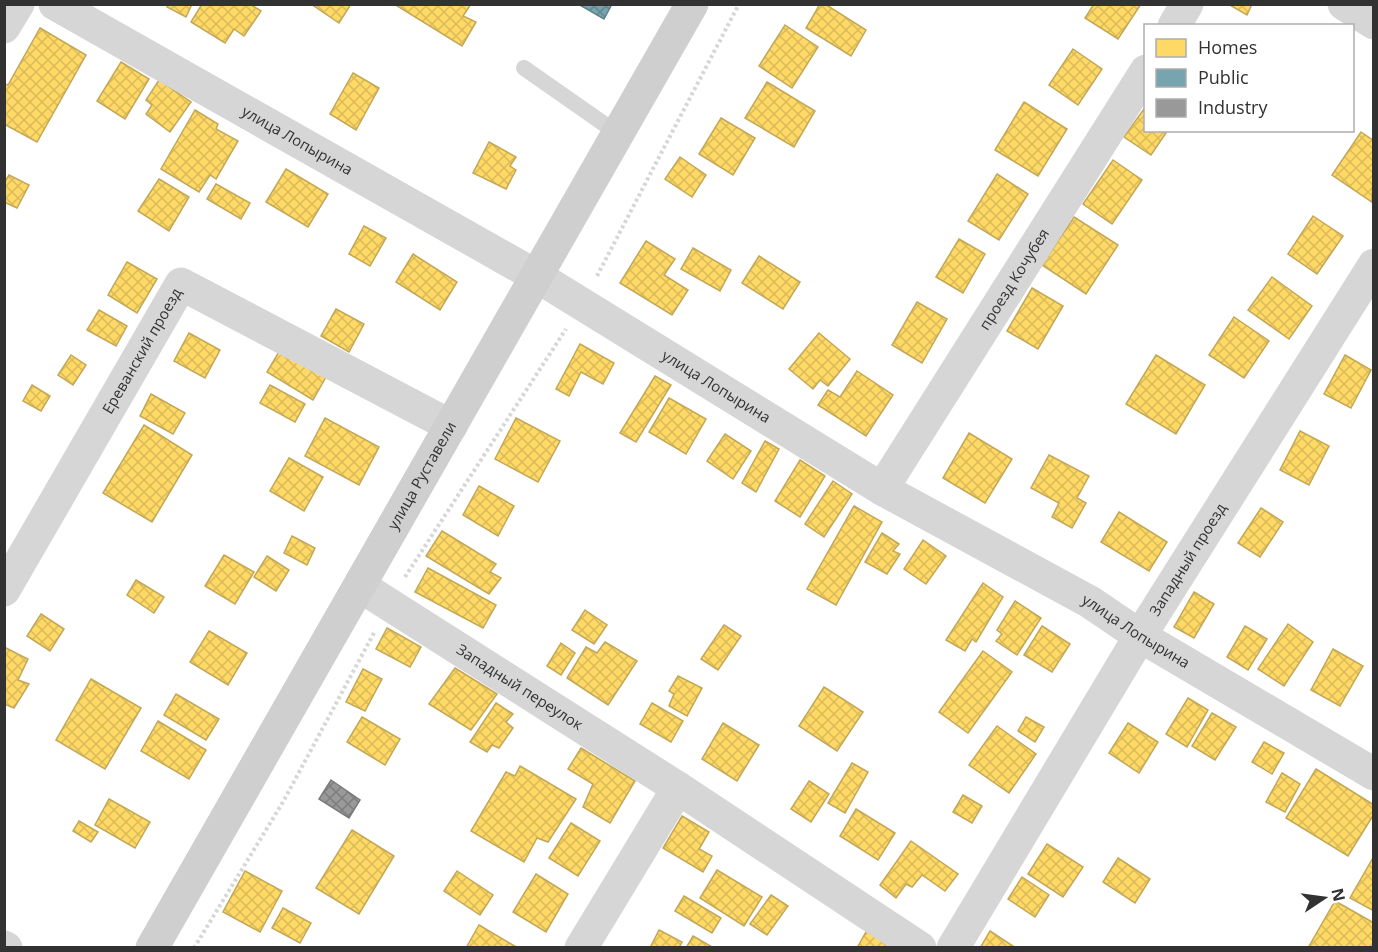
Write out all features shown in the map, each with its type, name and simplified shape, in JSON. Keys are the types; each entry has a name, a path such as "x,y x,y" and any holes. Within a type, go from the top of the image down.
{"street":[{"path":"4,27 18,4"},
{"name":"улица Лопырина","path":"55,4 538,277 882,489 1090,602 1140,636 1374,774"},
{"path":"1175,24 1187,4"},
{"path":"1344,4 1374,23"},
{"name":"улица Руставели","path":"152,948 538,277 687,6"},
{"name":"проезд Кочубея","path":"882,489 1144,74"},
{"name":"Западный проезд","path":"952,948 1140,636 1374,265"},
{"name":"Ереванский проезд","path":"4,590 181,284 451,426"},
{"name":"Западный переулок","path":"360,586 678,788 920,948"},
{"path":"580,948 678,788"}],"lane":[{"path":"524,68 616,133"}],"path":[{"path":"194,948 283,802 389,604 583,304 728,20 739,4"}],"building: Homes":[{"path":"168,4 192,4 186,17 167,7"},
{"path":"202,4 250,4 261,11 244,36 234,29 225,43 191,22"},
{"path":"311,4 351,4 339,23"},
{"path":"394,4 471,4 463,16 476,22 462,46"},
{"path":"820,4 825,4 866,30 851,56 806,28"},
{"path":"1094,4 1141,4 1118,39 1085,18"},
{"path":"1228,4 1252,4 1247,15"},
{"path":"785,25 818,47 792,88 759,66"},
{"path":"40,28 86,55 37,142 4,124 4,84 8,85"},
{"path":"1073,49 1102,69 1078,105 1049,85"},
{"path":"121,62 149,79 125,119 97,101"},
{"path":"353,73 379,88 356,130 330,114"},
{"path":"159,80 191,102 170,132 146,114 152,105 146,100"},
{"path":"767,82 815,111 794,147 745,118"},
{"path":"1024,102 1067,129 1038,176 995,150"},
{"path":"1144,109 1144,132 1167,132 1151,155 1124,137"},
{"path":"195,110 218,124 216,129 238,141 216,179 210,175 199,192 161,169"},
{"path":"721,118 755,138 733,175 699,154"},
{"path":"1361,132 1374,141 1372,202 1332,175"},
{"path":"489,142 516,157 510,166 516,170 506,189 473,173"},
{"path":"680,157 706,175 692,197 665,179"},
{"path":"1113,160 1142,180 1112,224 1083,204"},
{"path":"286,169 328,194 308,227 266,202"},
{"path":"997,174 1028,194 999,240 968,221"},
{"path":"9,175 29,185 17,208 4,202 4,183"},
{"path":"159,179 189,197 169,231 138,211"},
{"path":"216,184 250,203 241,219 207,199"},
{"path":"1313,216 1343,236 1317,274 1288,254"},
{"path":"1074,217 1118,245 1086,294 1042,265"},
{"path":"364,226 386,238 370,266 349,254"},
{"path":"959,239 985,254 963,293 936,277"},
{"path":"646,241 675,259 664,275 688,290 672,315 620,283"},
{"path":"693,248 731,270 720,291 681,269"},
{"path":"413,254 457,282 440,310 396,282"},
{"path":"759,256 800,282 783,309 742,283"},
{"path":"127,262 157,279 137,313 108,295"},
{"path":"1272,277 1312,306 1289,339 1248,310"},
{"path":"1032,288 1063,306 1038,349 1007,331"},
{"path":"917,302 947,319 922,363 892,345"},
{"path":"336,309 364,324 349,352 321,336"},
{"path":"99,310 127,326 116,346 87,330"},
{"path":"1234,317 1269,341 1244,378 1209,355"},
{"path":"189,333 220,350 205,378 174,361"},
{"path":"819,333 850,359 828,386 820,380 813,389 789,369"},
{"path":"580,344 614,363 603,384 581,372 569,396 556,389"},
{"path":"280,350 326,377 313,400 267,372"},
{"path":"71,355 86,365 73,385 58,375"},
{"path":"1156,355 1205,385 1176,434 1126,404"},
{"path":"1345,355 1371,370 1351,408 1324,394"},
{"path":"857,371 893,395 866,436 818,405 828,390 840,397"},
{"path":"655,376 671,385 636,442 620,433"},
{"path":"32,385 50,396 41,411 23,401"},
{"path":"270,385 305,404 295,422 260,403"},
{"path":"151,394 185,413 173,434 140,416"},
{"path":"669,398 706,419 686,454 649,432"},
{"path":"325,418 379,447 359,485 305,456"},
{"path":"516,418 560,441 538,482 495,459"},
{"path":"144,425 192,455 152,522 103,493"},
{"path":"1300,431 1329,446 1309,485 1280,470"},
{"path":"969,433 1012,459 985,503 943,478"},
{"path":"725,434 751,451 733,479 707,461"},
{"path":"765,441 779,449 756,492 742,483"},
{"path":"1049,455 1089,476 1077,498 1086,503 1072,528 1052,517 1059,503 1031,488"},
{"path":"289,458 323,477 304,511 270,491"},
{"path":"800,460 825,476 800,517 775,501"},
{"path":"833,481 852,494 824,537 805,524"},
{"path":"479,486 514,506 498,536 463,515"},
{"path":"854,506 882,522 836,605 807,589"},
{"path":"1261,508 1283,522 1260,557 1238,543"},
{"path":"1119,512 1167,542 1149,571 1101,542"},
{"path":"442,531 496,564 490,572 501,578 489,594 426,556"},
{"path":"882,533 899,544 893,551 900,554 887,574 865,562"},
{"path":"292,536 315,548 307,565 284,553"},
{"path":"923,540 946,556 926,584 904,569"},
{"path":"224,555 254,572 235,604 205,586"},
{"path":"267,556 289,570 276,591 254,577"},
{"path":"428,568 496,605 483,628 415,592"},
{"path":"136,580 164,597 154,613 127,595"},
{"path":"983,583 1003,597 976,642 972,639 965,651 946,640"},
{"path":"1194,592 1214,604 1194,638 1174,627"},
{"path":"1015,601 1041,618 1017,655 996,641 1002,634 997,630"},
{"path":"585,610 607,625 594,644 572,630"},
{"path":"41,614 64,629 50,651 27,636"},
{"path":"1288,624 1313,642 1284,686 1258,669"},
{"path":"724,625 741,636 718,670 701,659"},
{"path":"1042,626 1070,644 1052,672 1024,655"},
{"path":"1245,626 1267,639 1248,670 1227,657"},
{"path":"387,628 421,647 410,667 376,649"},
{"path":"209,631 247,653 228,685 190,662"},
{"path":"605,642 637,661 608,705 567,678 586,647 597,653"},
{"path":"561,643 575,653 561,675 547,666"},
{"path":"4,647 28,659 18,680 29,684 14,708 4,704"},
{"path":"1333,649 1363,666 1340,706 1311,690"},
{"path":"983,651 1012,672 968,733 939,712"},
{"path":"455,668 497,694 471,730 429,704"},
{"path":"363,669 382,679 365,711 346,702"},
{"path":"678,676 702,688 687,716 669,706 674,694 669,691"},
{"path":"91,679 141,708 105,769 56,740"},
{"path":"824,687 863,712 837,751 799,726"},
{"path":"176,694 219,719 206,740 164,715"},
{"path":"1188,698 1208,710 1187,747 1166,734"},
{"path":"496,703 513,714 506,722 513,728 499,748 492,745 487,752 470,742"},
{"path":"652,703 683,721 671,742 640,724"},
{"path":"1212,713 1236,727 1215,760 1192,746"},
{"path":"362,717 400,739 385,765 347,742"},
{"path":"1026,717 1044,727 1035,742 1018,731"},
{"path":"158,721 206,750 189,779 141,751"},
{"path":"723,723 759,745 737,781 702,759"},
{"path":"1128,723 1158,742 1139,773 1109,753"},
{"path":"997,726 1036,754 1009,793 969,765"},
{"path":"1264,742 1284,753 1272,774 1252,762"},
{"path":"581,748 635,781 610,823 583,807 593,784 568,769"},
{"path":"852,763 868,772 845,813 828,803"},
{"path":"520,766 576,799 548,842 537,838 524,862 471,831 506,772 515,776"},
{"path":"1316,769 1374,805 1374,814 1348,856 1286,818"},
{"path":"1282,773 1300,784 1285,812 1266,802"},
{"path":"809,781 829,794 811,822 791,809"},
{"path":"963,795 982,806 972,823 953,812"},
{"path":"109,799 150,822 135,848 95,825"},
{"path":"856,809 895,833 878,860 840,836"},
{"path":"682,816 709,832 699,849 712,856 703,872 663,848"},
{"path":"79,821 98,832 91,842 73,831"},
{"path":"571,823 600,841 578,876 549,858"},
{"path":"352,830 394,856 359,914 316,888"},
{"path":"911,841 958,874 945,891 922,875 912,887 906,884 896,898 880,885"},
{"path":"1047,844 1083,867 1063,897 1028,874"},
{"path":"1374,856 1374,911 1350,898"},
{"path":"1118,858 1150,879 1135,903 1103,882"},
{"path":"717,870 762,897 744,926 700,898"},
{"path":"245,871 282,891 260,932 223,912"},
{"path":"457,871 493,895 480,915 444,891"},
{"path":"536,874 568,894 546,932 513,912"},
{"path":"1022,877 1049,895 1035,917 1008,899"},
{"path":"771,895 788,906 767,935 750,924"},
{"path":"684,896 721,918 712,933 675,911"},
{"path":"1335,901 1374,923 1374,948 1308,948"},
{"path":"283,908 311,923 300,943 272,928"},
{"path":"479,925 518,948 466,948"},
{"path":"659,930 682,942 679,948 650,948"},
{"path":"867,930 896,948 857,948"},
{"path":"990,931 1016,948 980,948"},
{"path":"693,936 714,948 686,948"}],"building: Public":[{"path":"578,4 612,4 604,19"}],"building: Industry":[{"path":"331,780 360,800 349,818 319,799"}]}
